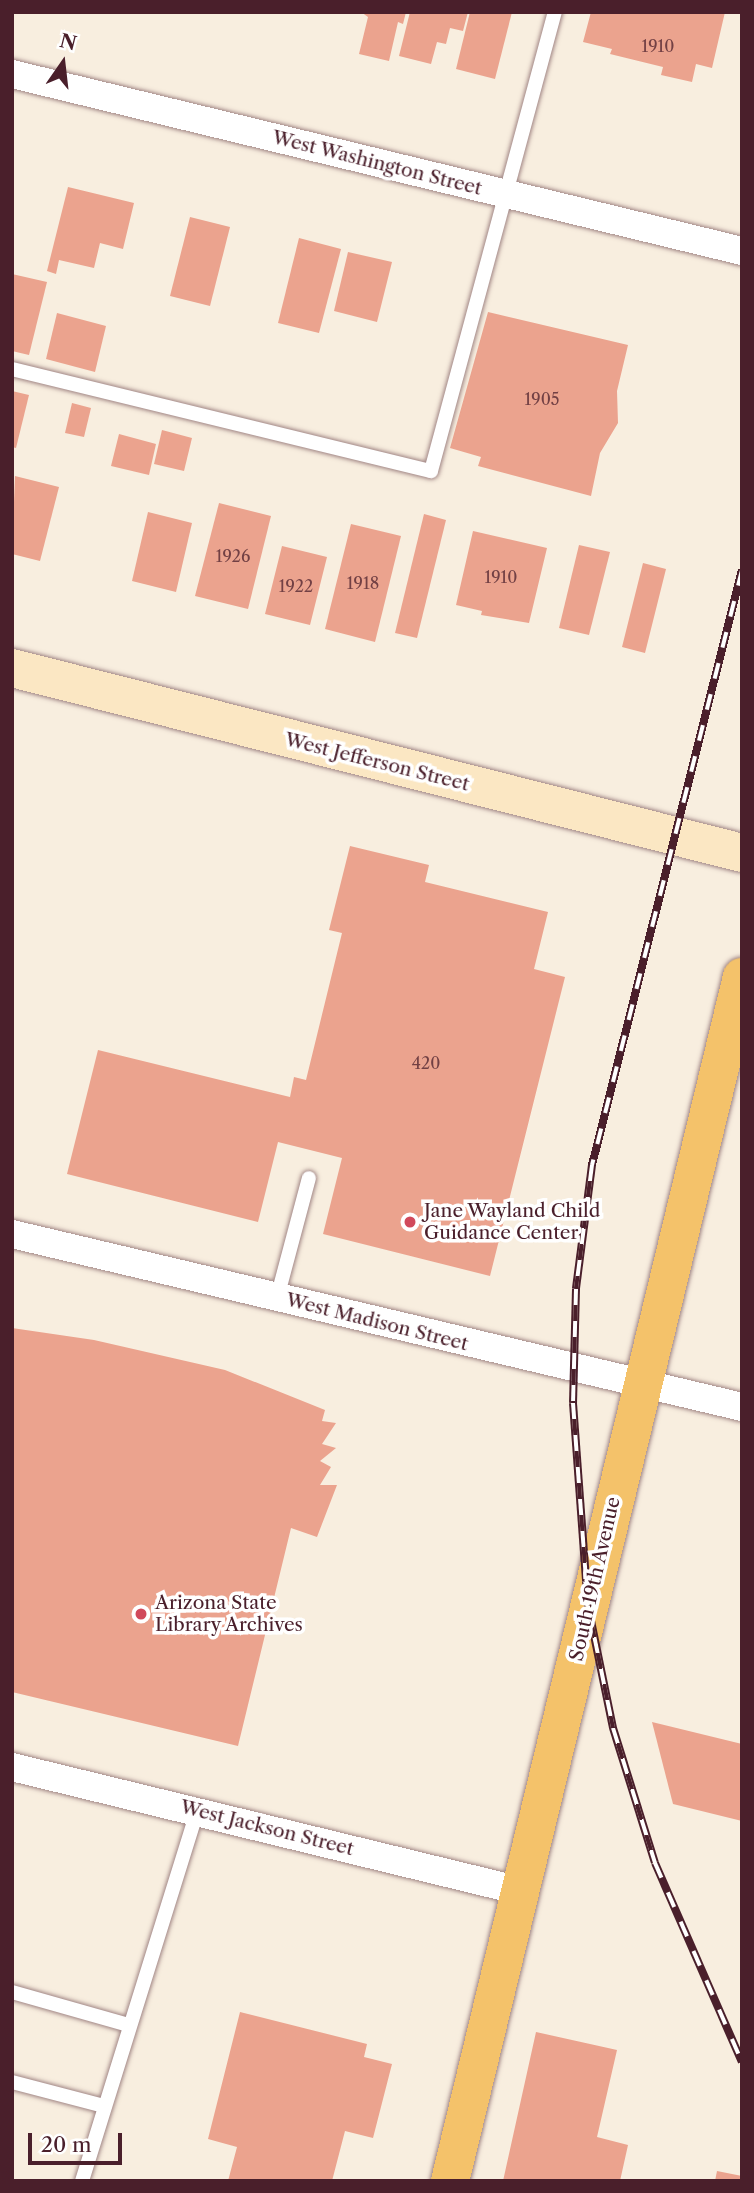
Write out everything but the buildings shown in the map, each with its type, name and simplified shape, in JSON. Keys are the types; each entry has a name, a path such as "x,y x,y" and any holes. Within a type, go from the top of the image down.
{"main road":[{"name":"South 19th Avenue","path":"450,2181 641,1382 742,977"}],"street":[{"name":"West Washington Street","path":"12,74 742,251"},
{"name":"West Jefferson Street","path":"12,668 742,853"},
{"name":"West Madison Street","path":"12,1234 742,1407"},
{"name":"West Jackson Street","path":"12,1768 521,1891"}],"lane":[{"path":"12,369 431,471 555,12"},
{"path":"277,1298 309,1178"},
{"path":"82,2181 197,1811"},
{"path":"12,1993 129,2025"},
{"path":"12,2082 104,2106"}],"railway":[{"path":"742,570 592,1165 576,1289 573,1403 588,1606 613,1728 655,1863 742,2062"}],"place":[{"name":"Jane Wayland Child Guidance Center","path":"410,1222"},
{"name":"Arizona State Library Archives","path":"141,1614"}]}
